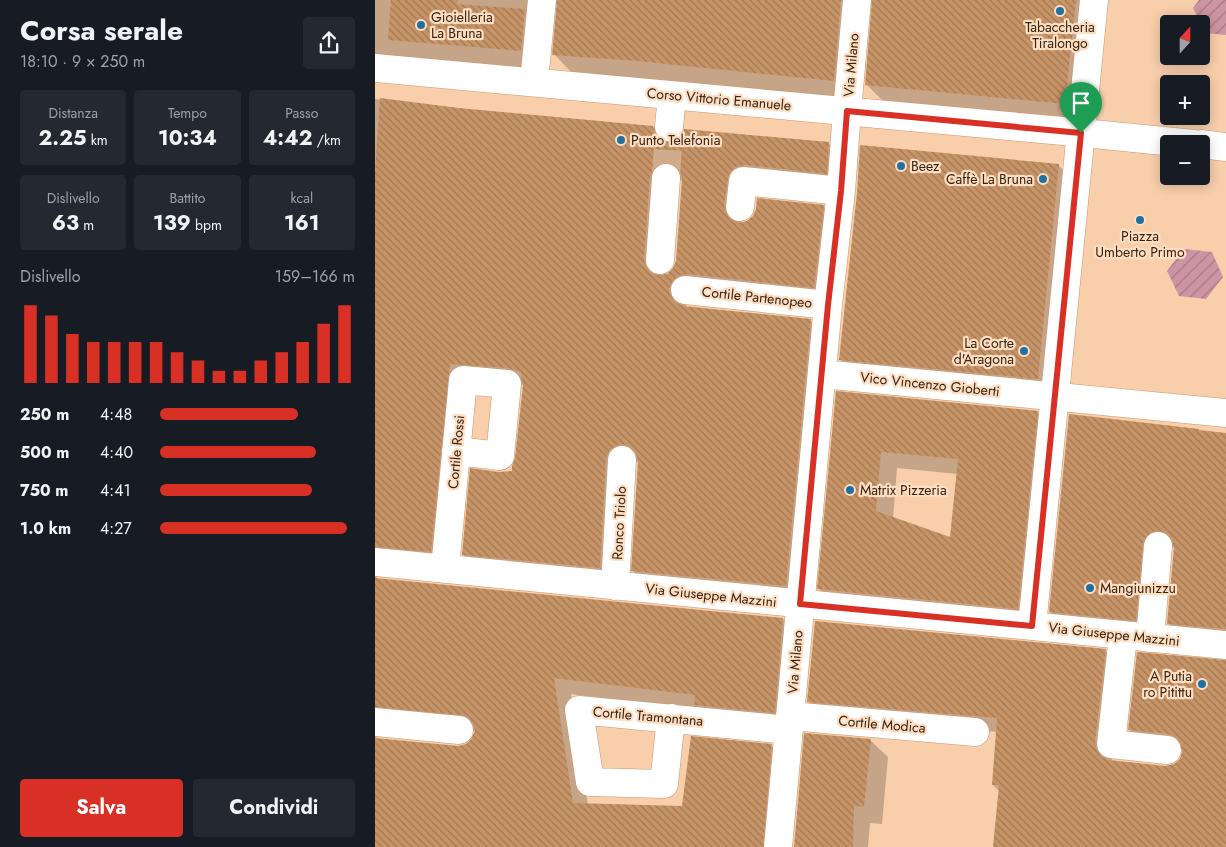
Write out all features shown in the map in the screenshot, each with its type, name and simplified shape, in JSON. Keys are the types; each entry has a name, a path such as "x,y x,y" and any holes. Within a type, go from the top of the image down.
{"street":[{"path":"534,82 542,0"},
{"name":"Via Milano","path":"778,847 828,305 841,191 857,0"},
{"path":"1032,626 1072,132 1094,0"},
{"name":"Corso Vittorio Emanuele","path":"375,68 1160,141"},
{"path":"669,127 672,95"},
{"path":"1210,145 1226,147"},
{"path":"660,260 666,178"},
{"path":"740,207 743,181 841,191"},
{"name":"Cortile Partenopeo","path":"685,290 828,305"},
{"name":"Vico Vincenzo Gioberti","path":"822,374 1049,401 1226,413"},
{"name":"Cortile Rossi","path":"445,569 456,451 463,380 507,384 500,456 456,451"},
{"name":"Ronco Triolo","path":"615,586 622,460"},
{"path":"1150,638 1158,546"},
{"name":"Via Giuseppe Mazzini","path":"375,562 1226,645"},
{"path":"1123,636 1111,744 1167,750"},
{"name":"Cortile Tramontana","path":"671,718 664,784 590,782 579,710 671,718 789,723"},
{"path":"375,722 459,730"},
{"name":"Cortile Modica","path":"789,723 975,732"}],"shaded area":[{"path":"1199,0 1226,0 1226,35 1210,33 1210,15 1196,15 1193,8"},
{"path":"1184,249 1212,252 1223,277 1206,299 1179,296 1167,271"}],"building":[{"path":"391,0 458,0 457,4 525,9 521,51 388,40"},
{"path":"557,0 841,0 834,81 637,61 552,55"},
{"path":"872,0 1076,0 1065,104 865,85"},
{"path":"380,98 459,108 653,126 655,134 660,140 667,142 676,141 682,136 684,129 829,142 827,174 745,165 736,167 730,172 724,205 730,219 739,223 747,221 753,216 757,198 824,205 814,288 687,274 673,280 669,289 675,302 683,306 811,319 786,586 631,571 638,461 636,453 631,447 623,444 615,446 609,451 606,459 600,568 462,555 470,468 498,472 512,471 523,385 521,372 508,368 450,364 431,552 375,547 375,171","holes":["668,163 675,165 680,171 682,179 676,261 673,268 667,274 658,275 651,273 646,267 644,259 650,177 653,170 659,164"]},
{"path":"860,145 1059,164 1038,379 839,360 857,193"},
{"path":"836,391 1038,411 1018,609 817,589","holes":["881,452 958,459 950,537 876,511"]},
{"path":"1069,414 1226,433 1226,629 1167,624 1174,547 1172,539 1160,531 1151,532 1143,544 1136,621 1049,612"},
{"path":"375,578 783,618 775,713 694,705 695,695 554,678 573,803 682,806 691,736 772,744 763,847 375,847 375,738 458,746 466,744 475,731 473,723 468,717 461,715 375,707"},
{"path":"815,621 1106,649 1095,742 1097,751 1102,757 1109,760 1165,766 1174,764 1180,759 1182,752 1181,744 1177,738 1169,734 1128,730 1137,652 1226,660 1226,847 993,847 999,785 992,785 997,718 807,702"},
{"path":"804,733 871,739 864,807 854,806 853,847 794,847"}],"tunnel":[{"path":"666,178 669,127"}],"place":[{"name":"Tabaccheria Tiralongo","path":"1060,11"},
{"name":"Gioielleria La Bruna","path":"421,25"},
{"name":"Punto Telefonia","path":"621,140"},
{"name":"Beez","path":"901,166"},
{"name":"Caffè La Bruna","path":"1043,179"},
{"name":"Piazza Umberto Primo","path":"1140,220"},
{"name":"La Corte d'Aragona","path":"1024,351"},
{"name":"Matrix Pizzeria","path":"850,490"},
{"name":"Mangiunizzu","path":"1090,588"},
{"name":"A Putia ro Pitittu","path":"1202,684"}],"route":[{"path":"847,111 1081,133 1032,626 800,604 828,305 841,191 847,111"}]}
